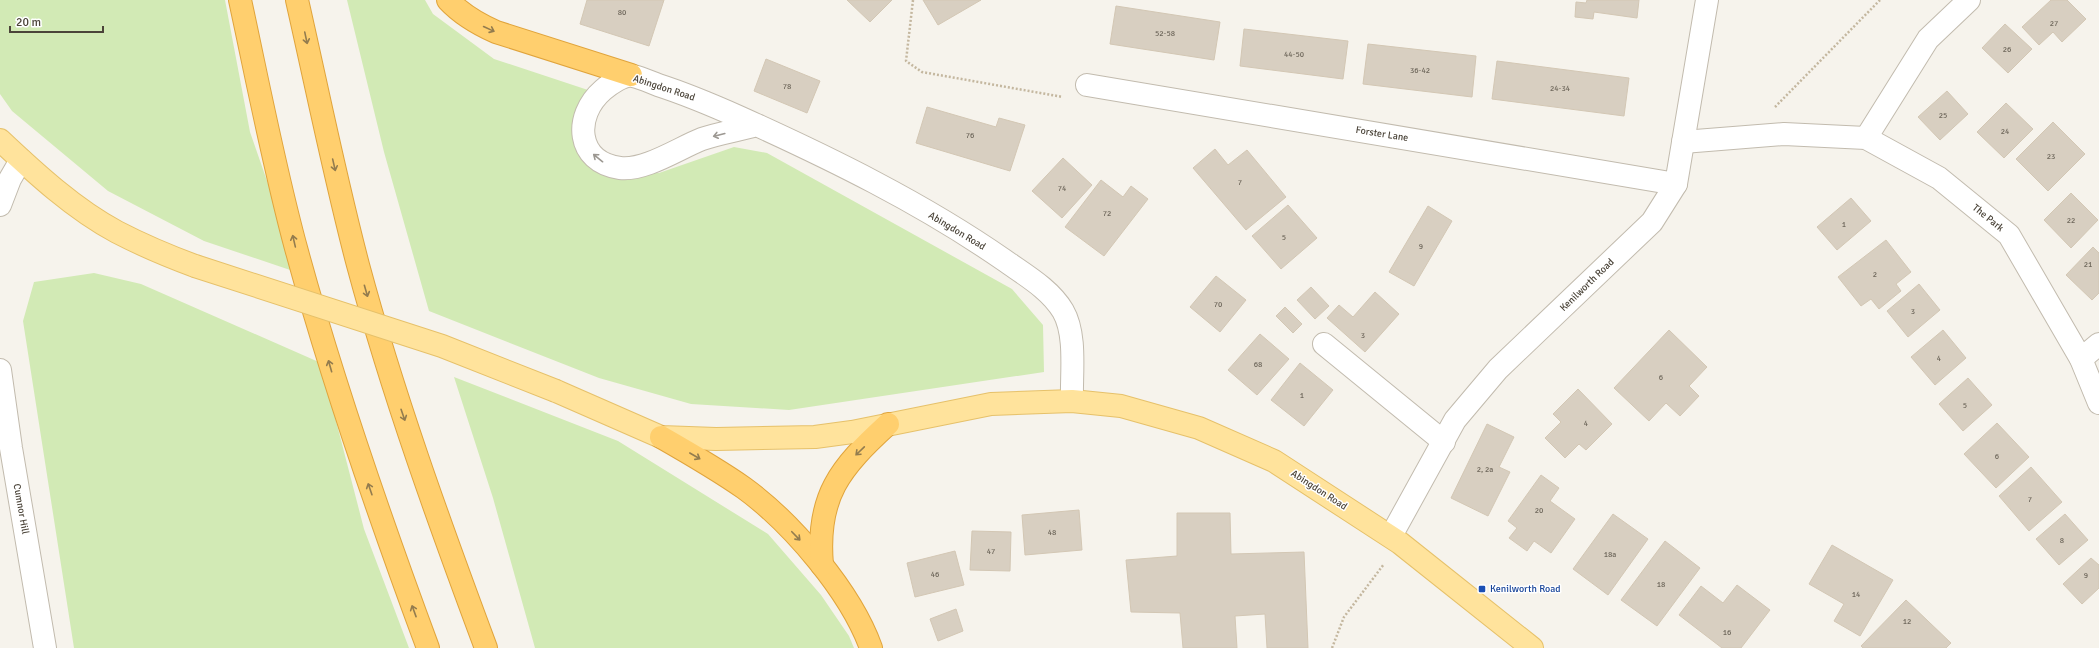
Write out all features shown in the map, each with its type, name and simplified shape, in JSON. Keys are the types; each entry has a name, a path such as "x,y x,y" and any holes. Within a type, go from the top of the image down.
{"highway":[{"path":"240,0 266,124 298,254 338,395 382,524 428,648"},
{"path":"297,0 339,184 367,295 396,395 443,531 486,648"},
{"path":"448,0 475,22 496,32 631,75"},
{"path":"822,565 820,542 822,524 835,485 844,469 856,454 888,424"},
{"path":"661,437 717,469 745,489 797,537 822,565 848,604 871,648"}],"main road":[{"path":"0,140 21,160 97,220 149,248 195,266 442,346 556,391 661,437"},
{"name":"Abingdon Road","path":"661,437 716,439 816,437 991,404 1072,401 1121,406 1199,428 1274,461 1395,540 1532,648"}],"street":[{"name":"Kenilworth Road","path":"1395,540 1455,420 1498,370 1652,222 1676,184 1707,0"},
{"path":"1866,138 1928,39 1969,0"},
{"name":"Abingdon Road","path":"757,125 704,139 635,167 624,168 603,163 586,147 582,126 585,115 596,96 606,87 631,75 691,96 757,125 803,146 895,194 988,249 1034,281 1052,297 1063,311 1069,326 1071,339 1072,401"},
{"name":"Forster Lane","path":"1087,85 1676,184"},
{"name":"The Park","path":"1683,142 1784,134 1866,138 1939,178 2009,235 2081,360 2099,403"},
{"path":"0,205 10,179 21,160"},
{"path":"1324,344 1444,442"},
{"path":"2081,360 2099,344"},
{"name":"Cumnor Hill","path":"0,370 11,448 45,648"}],"path":[{"path":"913,0 906,61 922,72 1063,97 1087,85"},
{"path":"1769,112 1880,0"},
{"path":"1332,648 1344,618 1395,540"}],"green space":[{"path":"0,0 225,0 250,132 299,273 204,241 108,191 12,111 0,94"},
{"path":"347,0 425,0 433,14 494,59 588,90 577,121 602,170 659,173 734,147 767,153 1012,289 1043,325 1044,372 789,410 691,404 599,378 429,311 384,152"},
{"path":"94,273 141,284 321,363 364,529 409,648 74,648 23,321 34,282"},
{"path":"454,377 618,441 768,534 821,595 849,636 854,648 535,648 493,498"}],"building":[{"path":"587,0 664,0 649,46 580,24"},
{"path":"847,0 892,0 870,22"},
{"path":"923,0 981,0 938,25"},
{"path":"1587,0 1639,0 1637,18 1594,12 1593,19 1575,17 1576,2 1586,3"},
{"path":"2051,0 2067,0 2086,19 2062,42 2053,32 2039,45 2022,27"},
{"path":"1116,6 1220,22 1214,60 1110,44"},
{"path":"2005,24 2032,49 2008,73 1982,48"},
{"path":"1244,29 1348,41 1343,79 1240,66"},
{"path":"1368,44 1476,56 1472,97 1363,84"},
{"path":"766,59 820,81 807,113 754,91"},
{"path":"1497,61 1629,78 1624,116 1492,99"},
{"path":"1947,91 1968,114 1940,140 1918,117"},
{"path":"2006,103 2033,129 2004,158 1977,132"},
{"path":"927,107 996,127 999,118 1025,125 1010,171 916,143"},
{"path":"2053,122 2085,154 2048,191 2016,159"},
{"path":"1215,149 1228,165 1247,150 1286,197 1246,230 1193,168"},
{"path":"1063,158 1092,185 1062,218 1032,191"},
{"path":"1101,180 1123,197 1131,186 1148,199 1104,256 1065,227"},
{"path":"2071,193 2098,220 2071,248 2044,220"},
{"path":"1851,198 1871,221 1837,250 1817,227"},
{"path":"1288,205 1317,238 1281,269 1252,236"},
{"path":"1428,206 1452,221 1414,286 1389,272"},
{"path":"1886,240 1911,272 1896,284 1901,291 1879,309 1871,299 1861,306 1838,277"},
{"path":"2093,247 2099,253 2099,293 2092,300 2066,275"},
{"path":"1216,276 1246,300 1220,332 1190,307"},
{"path":"1919,284 1940,310 1908,337 1887,311"},
{"path":"1311,287 1329,306 1315,319 1297,300"},
{"path":"1375,292 1399,314 1365,352 1327,318 1339,305 1353,317"},
{"path":"1285,307 1302,324 1293,333 1276,316"},
{"path":"1669,330 1707,367 1689,386 1699,396 1680,416 1666,403 1649,421 1614,388"},
{"path":"1943,330 1966,358 1935,385 1911,357"},
{"path":"1260,334 1289,359 1257,395 1228,370"},
{"path":"1300,363 1333,390 1304,426 1271,400"},
{"path":"1968,378 1992,405 1963,431 1939,404"},
{"path":"1578,389 1612,424 1586,450 1579,444 1565,458 1545,438 1561,422 1553,414"},
{"path":"1997,423 2029,457 1996,488 1964,454"},
{"path":"1487,424 1514,437 1499,467 1510,472 1488,516 1451,498"},
{"path":"2031,467 2062,502 2029,531 1999,496"},
{"path":"1541,475 1559,488 1550,501 1575,519 1551,553 1534,541 1527,551 1509,538 1517,528 1508,521"},
{"path":"1079,510 1082,550 1025,555 1022,515"},
{"path":"1177,513 1230,513 1231,554 1304,552 1308,648 1267,648 1265,614 1235,616 1237,648 1183,648 1180,613 1131,612 1126,560 1177,556"},
{"path":"1613,514 1648,539 1608,595 1573,569"},
{"path":"2065,514 2088,540 2059,565 2036,539"},
{"path":"972,531 1011,532 1010,571 970,570"},
{"path":"1665,541 1700,568 1657,626 1621,600"},
{"path":"1832,545 1893,580 1860,636 1834,621 1844,604 1809,584"},
{"path":"955,551 964,585 915,597 907,563"},
{"path":"2091,558 2099,565 2099,588 2082,604 2063,584"},
{"path":"1737,585 1770,610 1741,648 1722,648 1679,615 1701,586 1723,603"},
{"path":"1906,600 1951,643 1946,648 1863,648 1861,646"},
{"path":"956,609 963,631 938,641 930,619"}],"place":[{"name":"Kenilworth Road","path":"1482,589"}]}
